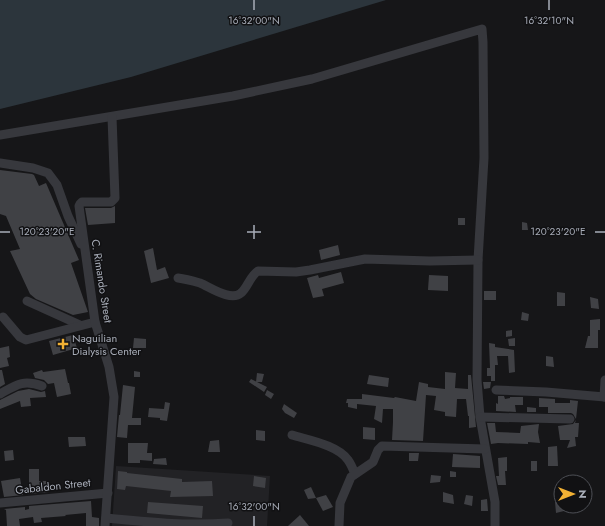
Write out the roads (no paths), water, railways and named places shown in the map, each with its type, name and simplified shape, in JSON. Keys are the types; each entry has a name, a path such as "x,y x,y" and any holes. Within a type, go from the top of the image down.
{"street":[{"path":"0,134 112,117 233,96 312,79 482,29 484,42 484,158 478,260 477,380 480,417 495,502 495,526"},
{"name":"C. Rimando Street","path":"105,522 114,397 109,367 95,322 79,206 82,202 111,202 115,198 112,117"},
{"path":"0,163 33,168 48,173 57,185 68,216 85,255"},
{"path":"178,278 201,284 227,295 234,296 242,293 254,274 260,271 296,272 365,259 430,261 478,260"},
{"path":"27,301 80,324"},
{"path":"3,316 20,338 26,340 80,324 95,322"},
{"path":"496,390 546,392 604,397 605,380"},
{"path":"0,394 24,382 32,382 42,386"},
{"path":"480,417 570,419"},
{"path":"292,435 341,452 348,459 355,474"},
{"path":"340,526 340,503 351,477 373,462 378,450 382,446 485,450"},
{"name":"Gabaldon Street","path":"0,503 108,493"},
{"path":"105,522 211,525 228,523"}],"place":[{"name":"Naguilian Dialysis Center","path":"63,344"}]}
